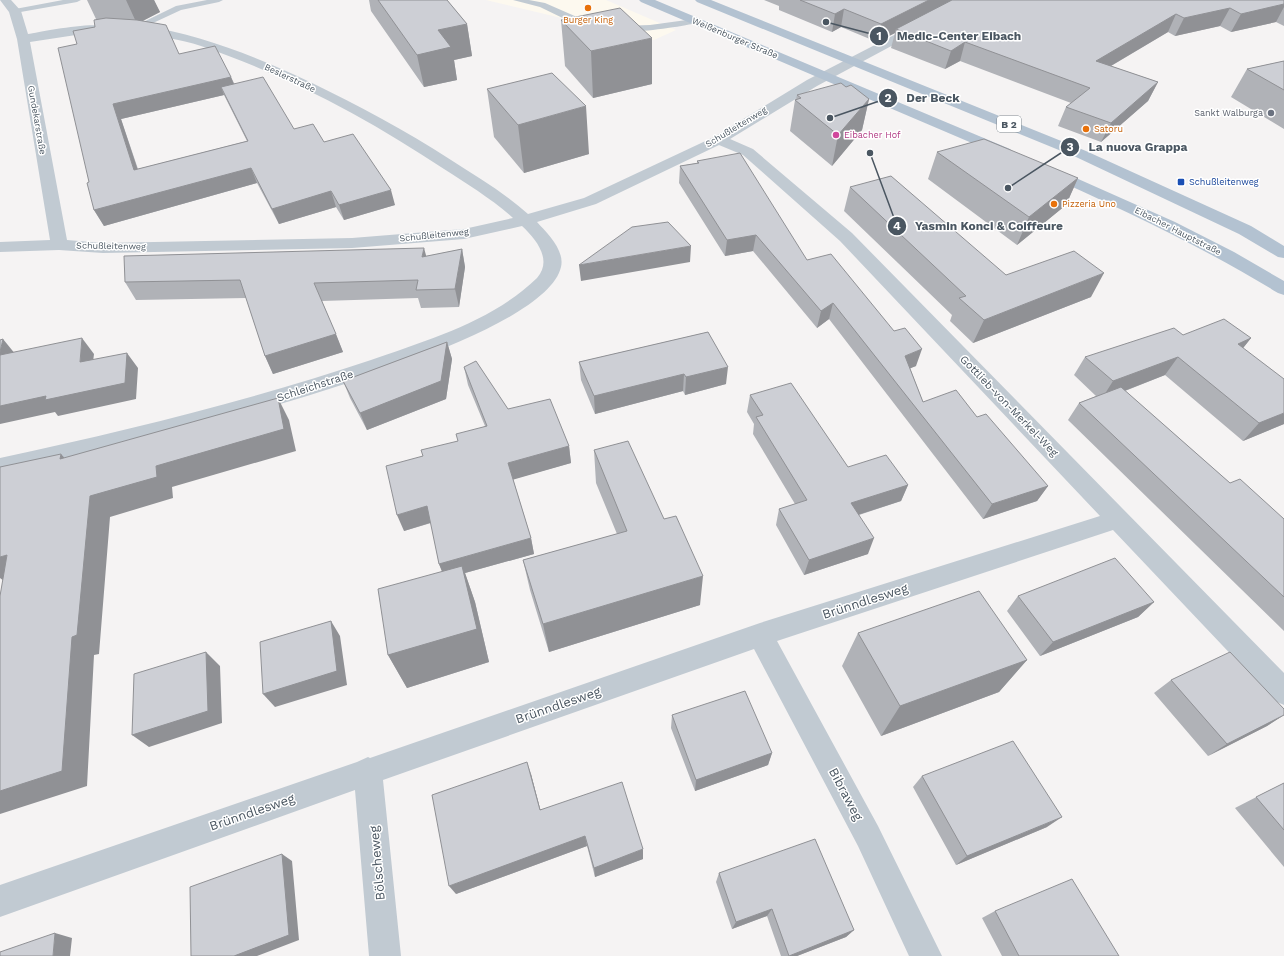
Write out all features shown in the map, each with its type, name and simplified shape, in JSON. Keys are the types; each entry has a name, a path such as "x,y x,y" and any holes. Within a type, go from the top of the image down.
{"main road":[{"name":"Weißenburger Straße","path":"645,0 825,76"},
{"name":"Weißenburger Straße","path":"701,0 854,62"},
{"name":"B 2","path":"854,62 1081,154 1245,230 1284,253"},
{"name":"B 2","path":"825,76 1016,157"},
{"name":"Eibacher Hauptstraße","path":"1036,166 1164,223 1284,289"},
{"path":"1245,230 1284,237"}],"street":[{"name":"Gundekarstraße","path":"5,0 15,11 22,39 59,245"},
{"name":"Schußleitenweg","path":"0,247 59,245 103,248 352,243 464,234 526,220 590,201 719,140 775,104 825,76 971,0"},
{"name":"Beslerstraße","path":"22,39 89,29 135,28 164,32 217,48 272,69 369,116 421,147 500,200 526,220"},
{"name":"Gottlieb-von-Merkel-Weg","path":"719,140 748,152 846,238 1119,519 1284,692"},
{"name":"Schleichstraße","path":"0,466 159,431 257,404 323,384 460,334 518,303 540,286 551,273 553,261 549,248 526,220"},
{"name":"Brünndlesweg","path":"0,901 760,635 1119,519"},
{"name":"Bibraweg","path":"760,635 868,836 926,956"},
{"name":"Bölscheweg","path":"368,771 385,956"}],"lane":[{"path":"15,11 77,0"},
{"path":"135,28 179,8 219,0"},
{"path":"517,0 542,5 578,22 599,26"},
{"path":"612,28 626,30 694,21"}],"shaded area":[{"path":"486,0 606,0 676,30 654,40"}],"building":[{"path":"378,0 447,0 467,24 438,30 451,47 417,55"},
{"path":"800,0 929,0 881,24 844,9 835,14"},
{"path":"952,0 1284,0 1284,4 1241,14 1230,8 1184,18 1176,14 1096,61 1158,82 1111,123 1066,107 1090,88 965,42 951,51 896,29"},
{"path":"620,8 652,38 591,51 561,20"},
{"path":"106,18 137,20 166,25 179,54 215,46 231,77 113,104 134,170 248,141 221,87 263,77 294,129 313,124 324,142 353,134 391,190 339,205 331,191 272,209 251,168 94,210 58,48 77,44 73,31 95,27 94,20"},
{"path":"1284,61 1284,90 1247,69"},
{"path":"552,73 586,106 518,125 487,89"},
{"path":"841,83 846,87 851,85 869,99 838,135 795,100 801,98 797,95"},
{"path":"984,139 1078,178 1029,217 937,152"},
{"path":"740,153 807,260 831,254 894,331 905,328 922,349 905,356 923,402 956,390 977,417 986,414 1048,486 992,504 833,303 821,311 756,235 727,240 680,166 699,163 697,161"},
{"path":"891,176 1006,275 1074,251 1104,273 984,320 959,298 966,296 850,187"},
{"path":"668,222 691,246 579,265 632,227"},
{"path":"424,248 422,257 462,249 455,289 416,290 418,280 314,283 336,334 265,356 240,280 125,282 124,256"},
{"path":"1224,319 1251,338 1238,344 1284,379 1284,413 1259,423 1178,357 1113,381 1085,357 1174,328 1183,335"},
{"path":"708,332 728,367 686,377 684,374 594,396 579,362"},
{"path":"82,338 80,362 127,353 125,383 45,400 46,396 0,406 0,355"},
{"path":"3,339 0,352 0,340"},
{"path":"447,342 441,381 360,413 343,381"},
{"path":"476,361 508,409 550,399 569,446 508,463 531,538 439,564 427,506 397,515 386,466 423,456 421,450 458,441 456,434 487,426 464,367"},
{"path":"791,383 848,467 886,455 908,485 851,503 874,538 809,560 779,509 807,500 756,417 763,415 750,395"},
{"path":"1121,387 1230,483 1240,479 1284,519 1284,597 1079,403"},
{"path":"278,398 284,429 156,466 157,477 90,496 77,635 72,637 62,771 0,791 0,596 7,555 0,557 0,467 61,454 60,459"},
{"path":"628,441 664,519 676,516 703,576 543,624 523,560 627,531 594,450"},
{"path":"1115,558 1154,602 1053,642 1018,596"},
{"path":"462,566 477,629 388,655 378,589"},
{"path":"979,591 1027,660 900,706 858,633"},
{"path":"331,621 337,671 263,694 260,642"},
{"path":"206,652 208,711 132,735 134,674"},
{"path":"1230,652 1284,709 1284,715 1227,744 1171,680"},
{"path":"745,691 772,753 696,780 672,715"},
{"path":"1013,741 1062,817 967,856 922,776"},
{"path":"527,762 540,810 622,782 643,849 594,868 585,836 449,886 432,795"},
{"path":"1284,783 1284,830 1256,797"},
{"path":"815,839 854,930 789,956 772,909 736,922 719,873"},
{"path":"282,854 289,935 234,956 191,956 190,887"},
{"path":"1072,879 1119,956 1019,956 995,911"},
{"path":"55,933 53,956 0,956 0,952"}],"place":[{"name":"Burger King","path":"588,8"},
{"name":"Medic-Center Eibach","path":"826,22"},
{"name":"Sankt Walburga","path":"1271,113"},
{"name":"Der Beck","path":"830,118"},
{"name":"Satoru","path":"1086,129"},
{"name":"Eibacher Hof","path":"836,135"},
{"name":"Yasmin Konci & Coiffeure","path":"870,153"},
{"name":"Schußleitenweg","path":"1181,182"},
{"name":"La nuova Grappa","path":"1008,188"},
{"name":"Pizzeria Uno","path":"1054,204"}]}
